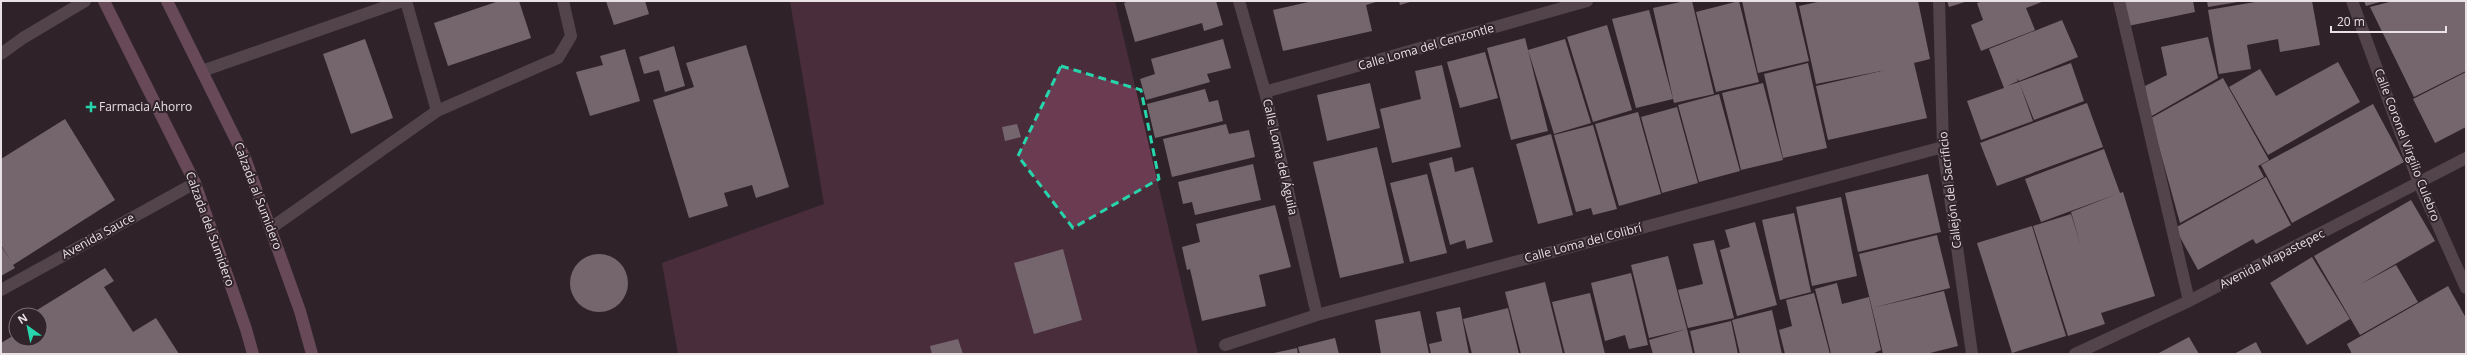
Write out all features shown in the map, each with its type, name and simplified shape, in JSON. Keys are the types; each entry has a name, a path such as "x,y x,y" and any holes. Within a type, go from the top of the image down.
{"main road":[{"name":"Calzada del Sumidero","path":"104,1 195,183 246,329 253,354"},
{"name":"Calzada al Sumidero","path":"167,1 245,158 300,311 312,354"}],"street":[{"path":"1,54 23,38 85,1"},
{"path":"202,71 402,1"},
{"path":"406,1 437,111"},
{"path":"271,228 437,111 558,58 571,36 563,1"},
{"name":"Calle Loma del Águila","path":"1240,1 1265,92 1317,315"},
{"name":"Calle Loma del Cenzontle","path":"1265,92 1587,1"},
{"name":"Callejón del Sacrificio","path":"1939,1 1943,147 1972,354"},
{"path":"2119,1 2189,301"},
{"name":"Calle Coronel Virgilio Culebro","path":"2352,1 2419,183 2466,288"},
{"name":"Calle Loma del Colibrí","path":"1225,345 1317,315 1943,147"},
{"name":"Avenida Mapastepec","path":"2075,354 2189,301 2466,158"},
{"name":"Avenida Sauce","path":"1,290 195,183"}],"highlighted area":[{"path":"1061,66 1141,90 1159,179 1073,228 1018,156"}],"shaded area":[{"path":"790,1 1115,1 1198,354 678,354 662,263 824,204"}],"building":[{"path":"499,1 519,1 531,38 448,66 434,23"},
{"path":"606,1 645,1 649,14 614,25"},
{"path":"1129,1 1216,1 1223,25 1204,31 1202,23 1135,42 1124,3"},
{"path":"1313,1 1379,1 1366,5 1372,31 1283,51 1273,10"},
{"path":"1399,1 1413,1 1400,5"},
{"path":"1685,1 1692,1 1714,94 1674,103 1653,8"},
{"path":"1739,1 1759,82 1716,92 1696,12"},
{"path":"1742,1 1795,1 1809,61 1758,73"},
{"path":"1822,1 1918,1 1930,59 1914,63 1927,118 1828,140 1816,86 1886,70 1816,84 1799,6"},
{"path":"1947,1 1968,1 1949,7"},
{"path":"1983,1 2044,1 2026,8 2035,30 1981,51 1971,25 1983,20 1977,3"},
{"path":"2124,1 2193,1 2195,12 2128,26"},
{"path":"2207,1 2238,1 2238,2 2208,7"},
{"path":"2261,1 2312,1 2320,45 2280,52 2278,39 2247,45 2251,69 2219,74 2208,10"},
{"path":"2364,1 2383,1 2366,6"},
{"path":"2393,1 2466,1 2466,71 2414,97 2370,7"},
{"path":"1649,10 1673,99 1636,108 1612,19"},
{"path":"2062,20 2078,57 2019,81 2017,78 2018,81 2007,86 2019,82 2033,121 1981,140 1967,101 2004,88 1989,49"},
{"path":"1607,25 1632,110 1593,122 1567,37"},
{"path":"2208,37 2218,78 2150,117 2145,86 2167,75 2161,47"},
{"path":"1525,38 1548,131 1511,140 1487,48"},
{"path":"365,39 393,118 351,134 323,54"},
{"path":"1223,39 1231,68 1207,74 1210,82 1146,100 1140,79 1155,74 1151,59"},
{"path":"1565,39 1591,123 1554,134 1528,50"},
{"path":"746,45 789,187 756,198 752,185 724,193 728,206 689,218 653,100 694,87 686,63"},
{"path":"674,46 685,86 665,92 659,70 644,74 639,57"},
{"path":"625,49 640,101 590,116 576,72 603,65 600,56"},
{"path":"1485,52 1498,98 1460,108 1447,62"},
{"path":"2338,62 2360,102 2268,155 2229,87 2260,69 2276,96"},
{"path":"1808,63 1827,148 1783,158 1764,74"},
{"path":"2071,63 2084,101 2034,120 2019,82"},
{"path":"1442,65 1461,147 1392,163 1380,109 1421,99 1415,71"},
{"path":"2466,72 2466,127 2435,143 2413,99"},
{"path":"2223,78 2269,160 2258,166 2264,177 2180,223 2151,118"},
{"path":"1370,83 1380,128 1327,141 1317,95"},
{"path":"1763,83 1783,160 1741,170 1722,93"},
{"path":"1205,89 1209,102 1218,100 1223,121 1155,138 1147,104"},
{"path":"1719,94 1740,171 1699,182 1678,105"},
{"path":"2087,103 2103,147 1997,186 1980,143"},
{"path":"2373,104 2404,162 2292,223 2261,165"},
{"path":"1677,107 1698,183 1662,193 1641,117"},
{"path":"1638,112 1661,194 1619,206 1595,124"},
{"path":"65,119 115,200 13,265 15,268 1,276 1,246 11,261 1,245 1,159"},
{"path":"1017,124 1021,137 1005,141 1002,127"},
{"path":"1226,124 1229,134 1249,130 1255,157 1172,177 1163,139"},
{"path":"1593,125 1617,209 1593,215 1591,208 1576,212 1554,135"},
{"path":"1551,134 1573,215 1538,224 1516,144"},
{"path":"1377,147 1404,263 1340,278 1313,162"},
{"path":"2104,149 2120,193 2123,192 2155,296 2101,313 2105,324 2068,336 2033,226 2071,214 2081,246 2071,212 2117,194 2041,222 2025,179"},
{"path":"1452,157 1455,172 1473,167 1493,242 1467,249 1465,240 1450,245 1429,163"},
{"path":"1253,164 1261,200 1195,215 1192,202 1183,204 1178,182"},
{"path":"1427,174 1447,253 1410,262 1390,183"},
{"path":"1928,174 1941,232 1858,252 1845,193"},
{"path":"2266,177 2291,225 2256,244 2253,239 2198,270 2175,228"},
{"path":"1841,197 1857,276 1812,286 1796,207"},
{"path":"2411,200 2435,241 2359,285 2396,265 2418,302 2360,335 2314,256"},
{"path":"1275,205 1291,267 1259,275 1266,306 1202,321 1190,269 1187,270 1182,247 1200,242 1196,224"},
{"path":"1794,213 1811,292 1780,300 1762,220"},
{"path":"1755,222 1777,305 1737,316 1720,250 1730,247 1725,230"},
{"path":"2032,226 2066,336 2012,353 1977,243"},
{"path":"1937,235 1950,288 1872,308 1859,254"},
{"path":"1714,240 1734,318 1688,328 1678,290 1703,284 1693,244"},
{"path":"1063,249 1082,320 1034,334 1014,263"},
{"path":"593,254 605,254 615,258 624,267 628,277 628,289 620,304 605,312 593,312 583,308 574,299 570,289 570,277 574,267 583,258"},
{"path":"1668,256 1687,329 1649,338 1631,265"},
{"path":"2312,257 2350,319 2307,345 2270,283"},
{"path":"105,268 114,281 104,287 133,332 156,318 179,354 1,354 1,343 8,339 8,347 48,347 48,307 42,307"},
{"path":"1631,273 1648,345 1629,349 1625,335 1605,341 1591,283"},
{"path":"1545,282 1563,354 1521,354 1505,292"},
{"path":"1837,283 1842,304 1869,297 1881,350 1872,354 1831,354 1815,289"},
{"path":"2448,286 2466,318 2466,354 2352,354 2347,344"},
{"path":"1944,291 1958,346 1926,354 1883,354 1872,308"},
{"path":"1590,293 1605,354 1565,354 1552,302"},
{"path":"1814,293 1830,354 1785,354 1779,330 1792,326 1786,300"},
{"path":"1460,307 1469,354 1431,354 1429,344 1442,341 1436,312"},
{"path":"1508,308 1519,354 1472,354 1463,319"},
{"path":"1772,310 1782,354 1740,354 1732,320"},
{"path":"1420,311 1429,354 1381,354 1375,320"},
{"path":"1731,321 1738,354 1695,354 1690,331"},
{"path":"1687,329 1693,354 1653,354 1649,340"},
{"path":"2189,337 2199,354 2157,354"},
{"path":"1335,338 1339,354 1300,354 1298,347"},
{"path":"958,339 963,354 932,354 930,346"},
{"path":"2256,342 2262,354 2234,354"},
{"path":"1297,348 1298,354 1274,354 1274,353"}],"place":[{"name":"Farmacia Ahorro","path":"91,107"}]}
